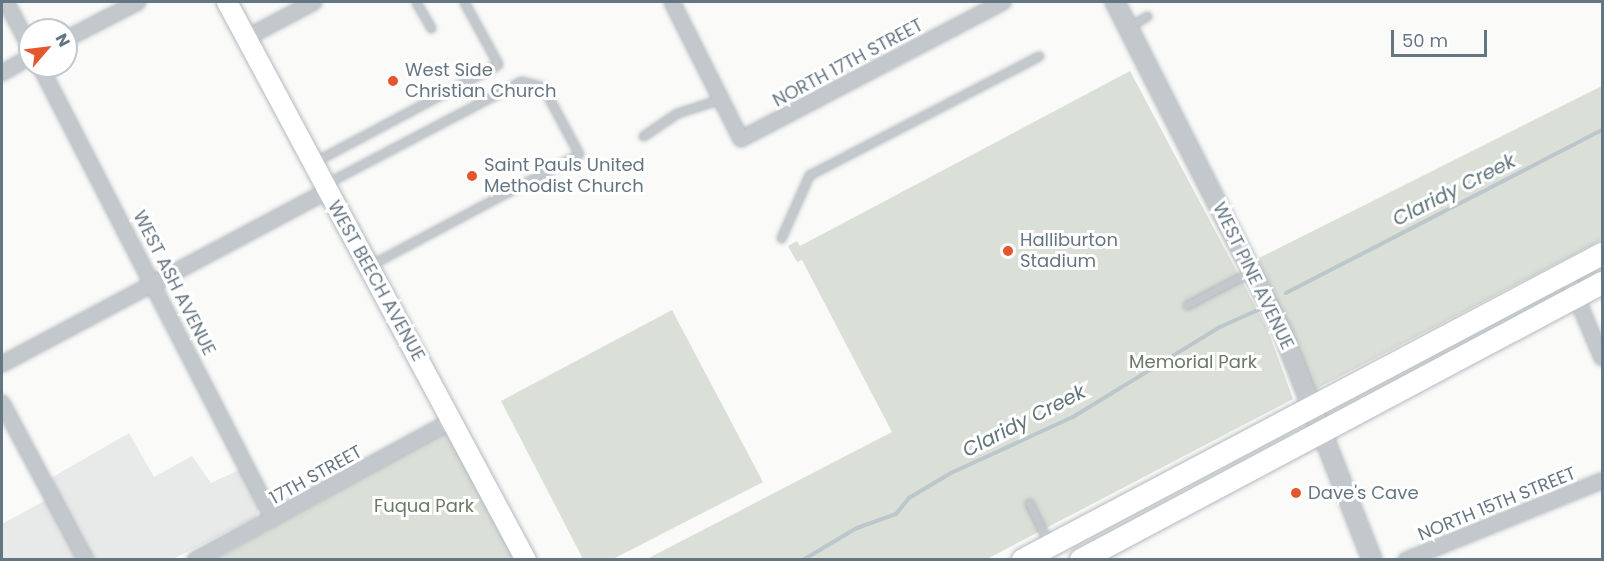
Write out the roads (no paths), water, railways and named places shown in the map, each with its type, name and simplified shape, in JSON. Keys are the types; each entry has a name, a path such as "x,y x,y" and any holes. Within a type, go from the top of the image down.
{"main road":[{"name":"WEST BEECH AVENUE","path":"227,2 526,560"},
{"path":"1023,560 1054,552 1312,408 1602,254"},
{"path":"1081,560 1602,283"}],"street":[{"path":"6,2 18,24"},
{"path":"78,33 138,2"},
{"path":"246,38 314,2"},
{"path":"672,2 721,99"},
{"name":"NORTH 17TH STREET","path":"721,99 741,139 1003,2"},
{"name":"WEST PINE AVENUE","path":"1115,2 1253,271 1312,408 1372,560"},
{"path":"2,73 18,64"},
{"name":"WEST ASH AVENUE","path":"46,78 153,280 273,519"},
{"path":"2,364 326,188"},
{"path":"1566,273 1578,296 1602,358"},
{"path":"2,403 86,560"},
{"name":"17TH STREET","path":"195,560 453,420"},
{"name":"NORTH 15TH STREET","path":"1406,560 1602,481"}],"lane":[{"path":"416,2 431,28"},
{"path":"312,162 498,64 464,2"},
{"path":"1128,27 1148,16"},
{"path":"780,238 809,175 1039,56"},
{"path":"326,188 521,81 543,87 579,154 368,267"},
{"path":"643,136 677,113 721,99"},
{"path":"1187,305 1253,271"},
{"path":"1029,503 1054,552"}],"waterway":[{"name":"Claridy Creek","path":"1286,293 1602,130"},
{"name":"Claridy Creek","path":"803,560 857,528 896,514 909,498 951,473 1073,417 1220,327 1260,309"}],"place":[{"name":"West Side Christian Church","path":"393,81"},
{"name":"Saint Pauls United Methodist Church","path":"472,176"},
{"name":"Halliburton Stadium","path":"1008,251"},
{"name":"Dave's Cave","path":"1296,493"}],"park label":[{"name":"Memorial Park","path":"1193,362"},
{"name":"Fuqua Park","path":"424,506"}]}
